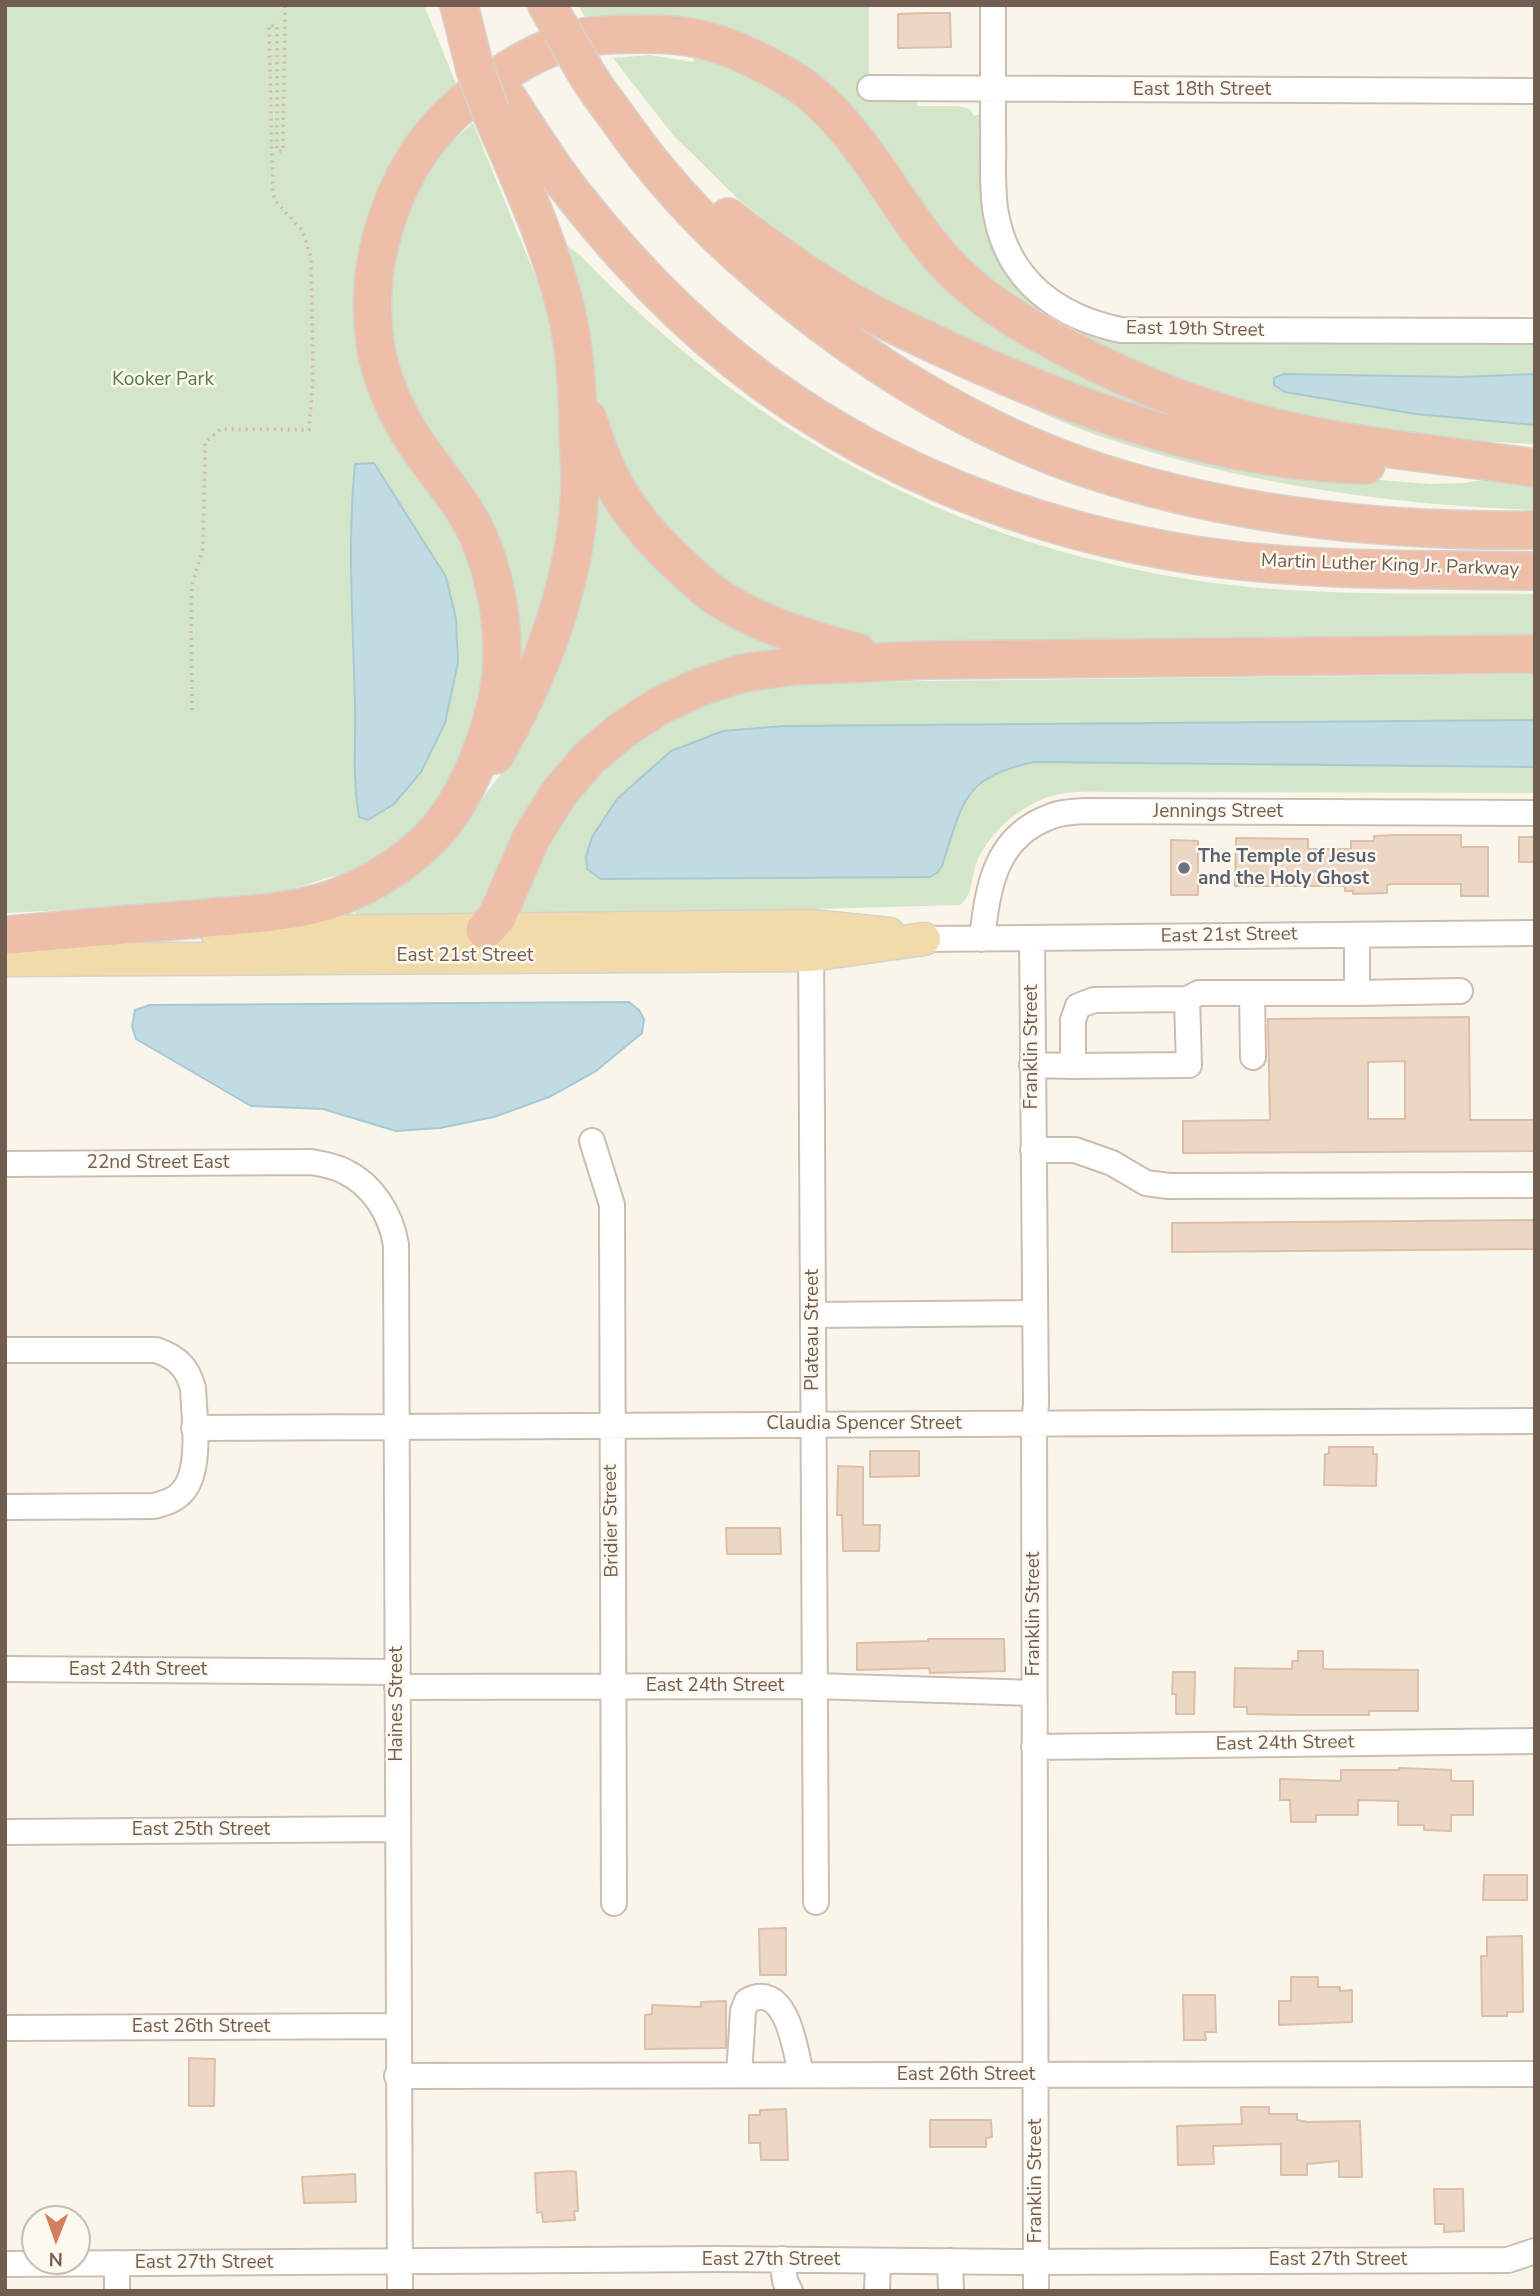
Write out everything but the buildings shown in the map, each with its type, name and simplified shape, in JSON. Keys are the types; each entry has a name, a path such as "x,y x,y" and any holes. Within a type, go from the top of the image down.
{"highway":[{"path":"7,943 293,909 342,896 392,870 430,839 491,761 520,712 556,621 576,527 580,480 576,377 567,313 548,247 461,5"},
{"name":"Martin Luther King Jr. Parkway","path":"554,18 587,74 640,150 686,205 799,308 861,352 929,394 992,427 1101,473 1207,500 1275,512 1398,527 1475,531 1535,530"},
{"path":"459,800 480,755 493,709 502,663 497,609 492,575 477,534 457,498 429,464 410,433 390,391 375,346 373,293 380,246 394,198 423,149 457,109 489,83 524,61 581,38 672,33 700,37 727,46 784,74 808,90 842,124 907,215 950,267 1004,312 1094,363 1159,390 1271,427 1369,446 1533,467"},
{"path":"587,74 675,172 761,242 870,313 1009,377 1117,418 1261,456 1339,464 1533,467"},
{"name":"Martin Luther King Jr. Parkway","path":"499,106 648,280 703,331 790,402 864,446 932,480 1037,518 1116,540 1198,555 1311,567 1535,571"},
{"path":"576,377 594,438 610,478 631,514 656,544 694,579 726,603 810,640 858,652 928,660"},
{"path":"485,930 497,918 531,838 559,793 589,758 621,731 659,706 701,687 743,673 795,666 928,660 1530,654"}],"main road":[{"name":"East 21st Street","path":"7,943 485,930 811,940"},
{"name":"East 21st Street","path":"7,943 443,955 811,940 924,939"}],"street":[{"path":"993,5 993,89"},
{"name":"East 18th Street","path":"870,88 1535,90"},
{"name":"East 19th Street","path":"993,89 994,201 1005,244 1020,271 1039,292 1050,302 1084,320 1121,330 1535,331"},
{"name":"Jennings Street","path":"982,939 988,892 995,870 1009,847 1030,826 1054,815 1084,811 1535,813"},
{"path":"443,955 485,930"},
{"name":"East 21st Street","path":"924,939 1535,933"},
{"path":"1356,935 1357,993"},
{"name":"Franklin Street","path":"1032,938 1036,1404 1036,2291"},
{"name":"Plateau Street","path":"811,940 816,1902"},
{"path":"1073,1066 1073,1020 1078,1006 1094,1000 1187,999 1199,993 1460,991"},
{"path":"1252,993 1253,1057"},
{"path":"1032,1065 1189,1065 1187,999"},
{"name":"Bridier Street","path":"592,1141 612,1205 614,1903"},
{"path":"1033,1150 1076,1150 1112,1163 1146,1183 1169,1186 1535,1185"},
{"name":"22nd Street East","path":"5,1164 312,1161"},
{"name":"Haines Street","path":"312,1161 343,1171 365,1185 382,1205 393,1227 397,1245 397,2076 400,2291"},
{"path":"813,1315 1035,1313"},
{"path":"5,1350 156,1350 170,1355 183,1365 190,1375 194,1429 194,1466 190,1480 183,1492 171,1501 154,1506 5,1507"},
{"name":"Claudia Spencer Street","path":"194,1429 1535,1421"},
{"name":"East 24th Street","path":"5,1669 614,1687 815,1686 1034,1693"},
{"name":"East 24th Street","path":"1034,1747 1535,1741"},
{"name":"East 25th Street","path":"5,1832 397,1829"},
{"path":"739,2075 743,2011 747,2001 754,1997 765,1998 778,2005 795,2039 801,2075"},
{"name":"East 26th Street","path":"5,2028 397,2026"},
{"name":"East 26th Street","path":"397,2076 1535,2074"},
{"name":"East 27th Street","path":"5,2264 782,2259 1508,2260 1535,2251"},
{"path":"782,2259 785,2281 790,2291"},
{"path":"877,2291 878,2261"},
{"path":"950,2261 950,2291"},
{"path":"117,2263 117,2291"}],"path":[{"path":"192,710 191,601 192,585 203,548 205,442 221,429 309,430 313,378 311,257 302,230 272,194 269,25 277,26 277,151 283,151 285,5"}],"green space":[{"name":"Kooker Park","path":"5,5 424,5 459,91 367,287 490,614 481,729 434,806 419,822 409,842 344,876 296,888 296,895 267,900 5,913","holes":["355,464 458,662 445,724 421,772 355,706 350,554"]},
{"path":"578,5 869,5 869,100 917,101 917,106 958,106 970,109 974,116 980,114 981,194 987,233 997,258 1010,279 1026,297 1046,312 1068,325 1119,342 1535,343 1535,374 1274,378 1274,385 1285,392 1416,414 1535,425 1535,444 1440,439 1388,433 1240,404 1118,362 965,269 878,151 670,27 671,15 591,27"},
{"path":"695,51 806,103 933,265 1202,415 1164,416 1093,395 880,300 790,240 737,198 673,135 613,58 650,55 693,62"},
{"path":"473,123 552,317 572,494 524,687 465,494 396,372 387,285 409,200 439,153"},
{"path":"564,244 580,255 650,323 723,383 799,435 880,480 963,518 1051,548 1143,571 1239,586 1350,593 1535,594 1535,639 866,645 773,619 669,544 598,421"},
{"path":"981,385 1331,476 1430,484 1475,481 1535,482 1535,510 1369,497 1206,467 1099,436"},
{"path":"605,488 792,647 664,693 481,915 354,915 357,909 355,905 452,837 505,769 592,491"},
{"path":"1535,674 1535,720 784,726 618,799 592,837 586,857 601,879 930,877 942,866 963,801 993,774 1034,762 1535,767 1535,793 1066,793 1035,803 1000,828 983,849 968,896 960,905 671,913 511,914 566,801 651,724 752,683"}],"water":[{"path":"1284,374 1461,377 1535,374 1535,425 1416,414 1285,392 1274,385 1274,378"},
{"path":"374,463 446,577 456,619 458,662 445,723 421,772 394,804 368,820 359,817 356,788 351,524 355,464"},
{"path":"1535,720 1535,767 1034,762 1010,768 978,785 968,796 942,866 930,877 601,879 587,869 586,857 592,837 617,799 671,751 723,731 784,726"},
{"path":"629,1002 639,1010 644,1019 642,1033 596,1071 549,1097 494,1117 440,1128 396,1131 323,1109 251,1106 136,1039 132,1026 135,1010 150,1005"}],"place":[{"name":"The Temple of Jesus and the Holy Ghost","path":"1184,868"}]}
